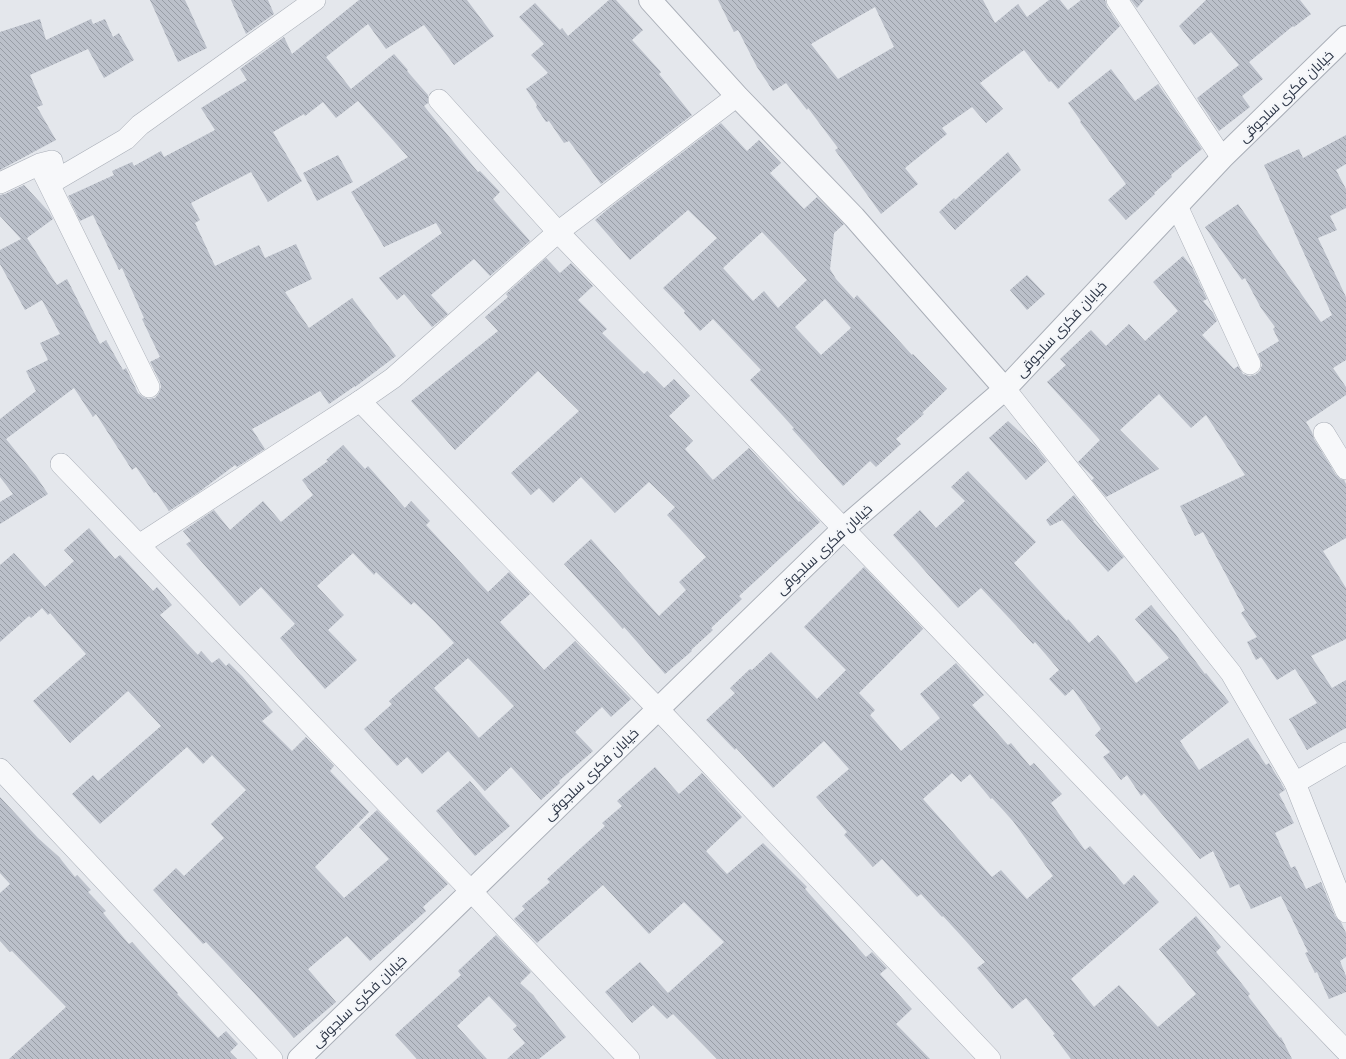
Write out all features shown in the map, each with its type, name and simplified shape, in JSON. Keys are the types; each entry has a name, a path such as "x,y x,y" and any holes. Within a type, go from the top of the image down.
{"street":[{"path":"0,184 40,164 52,161 56,180 113,147 126,139 140,125 315,0"},
{"path":"650,0 737,96 854,217 1004,389 1231,673 1295,784 1346,912"},
{"path":"1117,0 1222,158"},
{"name":"خیابان فکری سلجوقی","path":"299,1059 844,528 1004,389 1222,158 1346,37"},
{"path":"139,545 393,378 558,232 737,96"},
{"path":"439,100 558,232 1346,1051"},
{"path":"40,164 149,387"},
{"path":"1177,206 1250,364"},
{"path":"360,401 658,709 990,1059"},
{"path":"1324,433 1346,469"},
{"path":"61,464 471,891 629,1059"},
{"path":"1295,784 1346,753"},
{"path":"0,770 272,1059"}],"building":[{"path":"150,0 185,0 207,48 178,62"},
{"path":"231,0 268,0 274,14 246,34"},
{"path":"359,0 467,0 494,36 454,65 424,25 386,49 368,24 326,57 351,89 394,54 428,95 428,103 424,106 478,172 480,171 500,192 493,199 530,241 490,276 474,259 431,295 448,314 432,327 404,294 397,300 379,278 442,233 436,223 384,247 351,192 408,157 358,101 336,118 323,102 305,116 304,114 273,132 302,181 268,202 251,172 191,203 200,220 195,223 215,266 259,245 265,258 296,244 312,279 285,292 309,328 352,298 396,356 355,387 329,404 320,391 252,429 265,449 237,467 235,465 199,492 169,511 156,492 154,493 136,467 132,470 96,414 93,417 74,388 6,439 36,476 48,494 0,524 0,502 13,494 0,477 0,419 36,391 26,371 48,360 40,343 60,334 42,300 25,310 0,264 0,250 21,239 0,216 0,195 24,185 49,212 53,219 27,238 57,285 67,279 100,344 106,340 123,370 126,368 138,393 148,399 155,398 161,387 150,362 160,357 142,319 144,318 122,268 119,270 93,215 80,221 68,196 114,175 112,171 132,162 134,166 161,151 164,157 215,130 201,108 247,80 240,69 284,37 292,54"},
{"path":"609,0 616,0 643,30 632,40 661,72 659,74 692,115 601,184 569,141 564,143 549,121 546,122 526,89 548,73 531,55 544,44 519,17 535,3 560,30 562,28 568,36"},
{"path":"718,0 983,0 995,23 1018,4 1027,17 1049,0 1060,0 1068,10 1081,0 1105,0 1107,7 1120,26 1058,89 1051,81 1049,82 1024,50 980,83 1003,109 986,123 972,107 942,128 947,134 905,168 918,184 881,214 835,150 838,148 808,108 807,110 786,83 773,91 757,67 738,30 734,32","holes":["875,7 894,47 838,79 811,44"]},
{"path":"1131,0 1144,0 1137,8"},
{"path":"1206,0 1300,0 1311,14 1294,27 1293,26 1249,62 1263,79 1242,96 1250,107 1219,131 1197,98 1239,65 1211,32 1194,45 1179,26"},
{"path":"40,19 46,40 91,19 93,24 105,19 113,37 119,33 134,60 104,78 88,49 30,75 43,105 37,107 56,140 0,170 0,32"},
{"path":"1111,69 1135,101 1158,84 1202,149 1171,175 1172,177 1154,193 1155,194 1126,220 1108,200 1126,184 1080,122 1081,121 1068,103"},
{"path":"721,123 747,151 759,140 781,163 770,173 804,209 817,197 844,224 834,233 830,269 836,279 854,299 857,295 912,355 913,354 947,389 922,413 924,414 896,439 901,444 876,467 870,461 843,486 792,429 794,428 750,380 761,370 713,319 700,331 684,313 685,311 663,288 717,238 688,210 630,260 595,220","holes":["762,232 807,280 778,308 764,291 753,301 723,268","825,299 851,328 821,355 795,327"]},
{"path":"1346,135 1346,164 1336,170 1346,189 1346,208 1330,216 1337,230 1318,238 1346,297 1346,360 1333,368 1346,387 1346,395 1306,422 1314,439 1336,475 1340,479 1344,480 1346,484 1346,538 1323,551 1346,588 1346,639 1311,656 1332,688 1346,680 1346,728 1307,750 1289,719 1317,703 1295,669 1277,680 1261,657 1256,660 1247,642 1257,637 1241,613 1245,610 1203,532 1195,536 1180,506 1245,475 1206,415 1191,428 1159,394 1120,430 1159,469 1106,497 1092,480 1094,478 1078,462 1100,440 1047,382 1066,365 1060,359 1091,330 1106,346 1129,324 1145,341 1178,311 1153,282 1183,256 1192,267 1207,299 1203,301 1213,313 1217,321 1202,335 1234,369 1238,366 1243,374 1249,376 1255,375 1260,371 1262,365 1258,354 1279,341 1273,329 1275,327 1261,308 1245,278 1242,280 1205,227 1238,204 1321,322 1332,315 1264,165 1299,149 1303,158"},
{"path":"1008,152 1021,170 955,230 939,212 954,198 955,200"},
{"path":"338,155 353,182 317,201 303,173"},
{"path":"546,258 560,273 571,263 593,286 578,300 607,329 602,333 644,374 647,371 664,388 674,379 690,396 669,416 693,441 685,449 713,480 749,448 799,502 800,501 820,522 739,596 742,599 711,628 713,630 691,650 692,651 665,674 624,627 623,629 564,564 591,539 659,616 686,590 679,582 706,557 667,515 675,507 649,482 615,513 581,477 553,503 539,488 531,495 511,473 579,411 538,371 455,450 411,401 498,331 485,317 508,297 506,294"},
{"path":"1027,275 1045,294 1027,310 1010,290"},
{"path":"1008,421 1035,446 1047,461 1026,480 989,438"},
{"path":"343,445 365,469 368,466 405,508 411,501 430,521 426,525 488,592 509,572 530,594 500,622 544,670 575,641 631,699 611,717 602,707 575,732 593,751 559,781 560,783 541,800 511,767 485,791 448,751 422,774 407,757 397,766 364,729 392,704 389,701 454,643 414,602 411,605 376,572 374,575 353,553 317,586 344,615 328,630 357,660 325,689 280,638 295,624 261,587 240,606 186,544 191,541 183,531 214,510 230,530 263,501 281,522 313,495 302,480 328,461 326,460","holes":["468,658 514,706 479,738 434,688"]},
{"path":"968,471 1036,542 1014,563 1089,643 1098,635 1136,683 1169,658 1135,619 1151,605 1229,702 1180,741 1199,770 1248,738 1266,765 1269,763 1285,790 1279,794 1294,823 1275,833 1291,868 1295,866 1306,889 1321,882 1335,916 1341,922 1346,933 1346,957 1340,961 1346,976 1346,992 1329,999 1317,972 1315,973 1305,953 1308,952 1281,896 1251,909 1239,884 1230,888 1213,851 1200,859 1144,793 1141,796 1127,775 1121,780 1103,757 1110,752 1095,735 1101,729 1073,689 1065,696 1049,679 1059,670 1035,642 1033,644 981,588 958,608 893,535 920,510 936,528 965,501 951,487"},
{"path":"1074,495 1093,521 1124,557 1108,572 1062,520 1050,526 1046,520"},
{"path":"89,528 115,559 120,555 153,591 157,587 172,605 160,615 198,655 201,651 212,663 219,658 226,666 229,663 242,676 273,712 262,721 292,751 306,737 334,766 330,771 369,812 315,867 344,898 389,859 359,827 377,810 448,884 423,907 426,911 370,961 347,936 308,969 336,1002 294,1038 206,942 203,944 153,890 176,868 184,876 224,838 211,824 246,790 212,755 203,764 187,747 100,824 72,794 93,775 98,781 161,726 128,691 70,743 33,701 86,654 50,613 48,615 42,608 31,618 29,616 0,642 0,565 14,553 45,587 74,561 64,550"},
{"path":"864,567 923,629 859,693 875,710 870,715 901,751 940,718 920,694 956,663 984,695 972,705 1008,745 1011,743 1030,766 1034,763 1062,794 1051,803 1085,850 1090,846 1124,885 1134,875 1159,902 1071,979 1094,1007 1119,985 1158,1027 1196,994 1159,949 1196,916 1221,947 1216,952 1250,994 1248,996 1280,1038 1281,1037 1292,1059 1071,1059 1053,1035 1055,1034 1026,998 1012,1009 977,968 985,962 943,916 942,917 921,894 917,897 882,859 873,867 844,835 847,832 816,797 849,769 824,741 773,788 736,748 735,750 706,720 735,693 730,688 771,652 817,699 846,670 804,627","holes":["952,773 961,782 970,774 991,799 992,798 1013,821 1053,876 1027,899 1001,870 992,877 923,799"]},
{"path":"655,767 679,794 702,773 742,817 706,851 727,874 763,843 807,887 805,889 866,957 872,952 887,968 880,974 912,1009 896,1024 930,1059 717,1059 673,1014 667,1019 653,1005 632,1023 605,992 640,962 668,993 724,942 684,902 649,934 603,885 537,943 514,919 525,909 522,906 550,882 547,879 605,826 602,823 622,806 617,801"},
{"path":"470,781 510,826 475,856 436,811"},
{"path":"0,797 38,838 59,857 75,877 77,875 91,890 88,892 106,911 103,913 129,944 132,942 218,1038 226,1031 238,1044 230,1052 237,1059 9,1059 66,1007 12,951 10,952 0,941 0,893 10,884 0,873"},
{"path":"496,935 531,972 520,983 533,995 566,1037 539,1059 507,1059 525,1043 513,1029 517,1026 489,996 457,1026 487,1059 417,1059 395,1035 461,975 458,971"}]}
